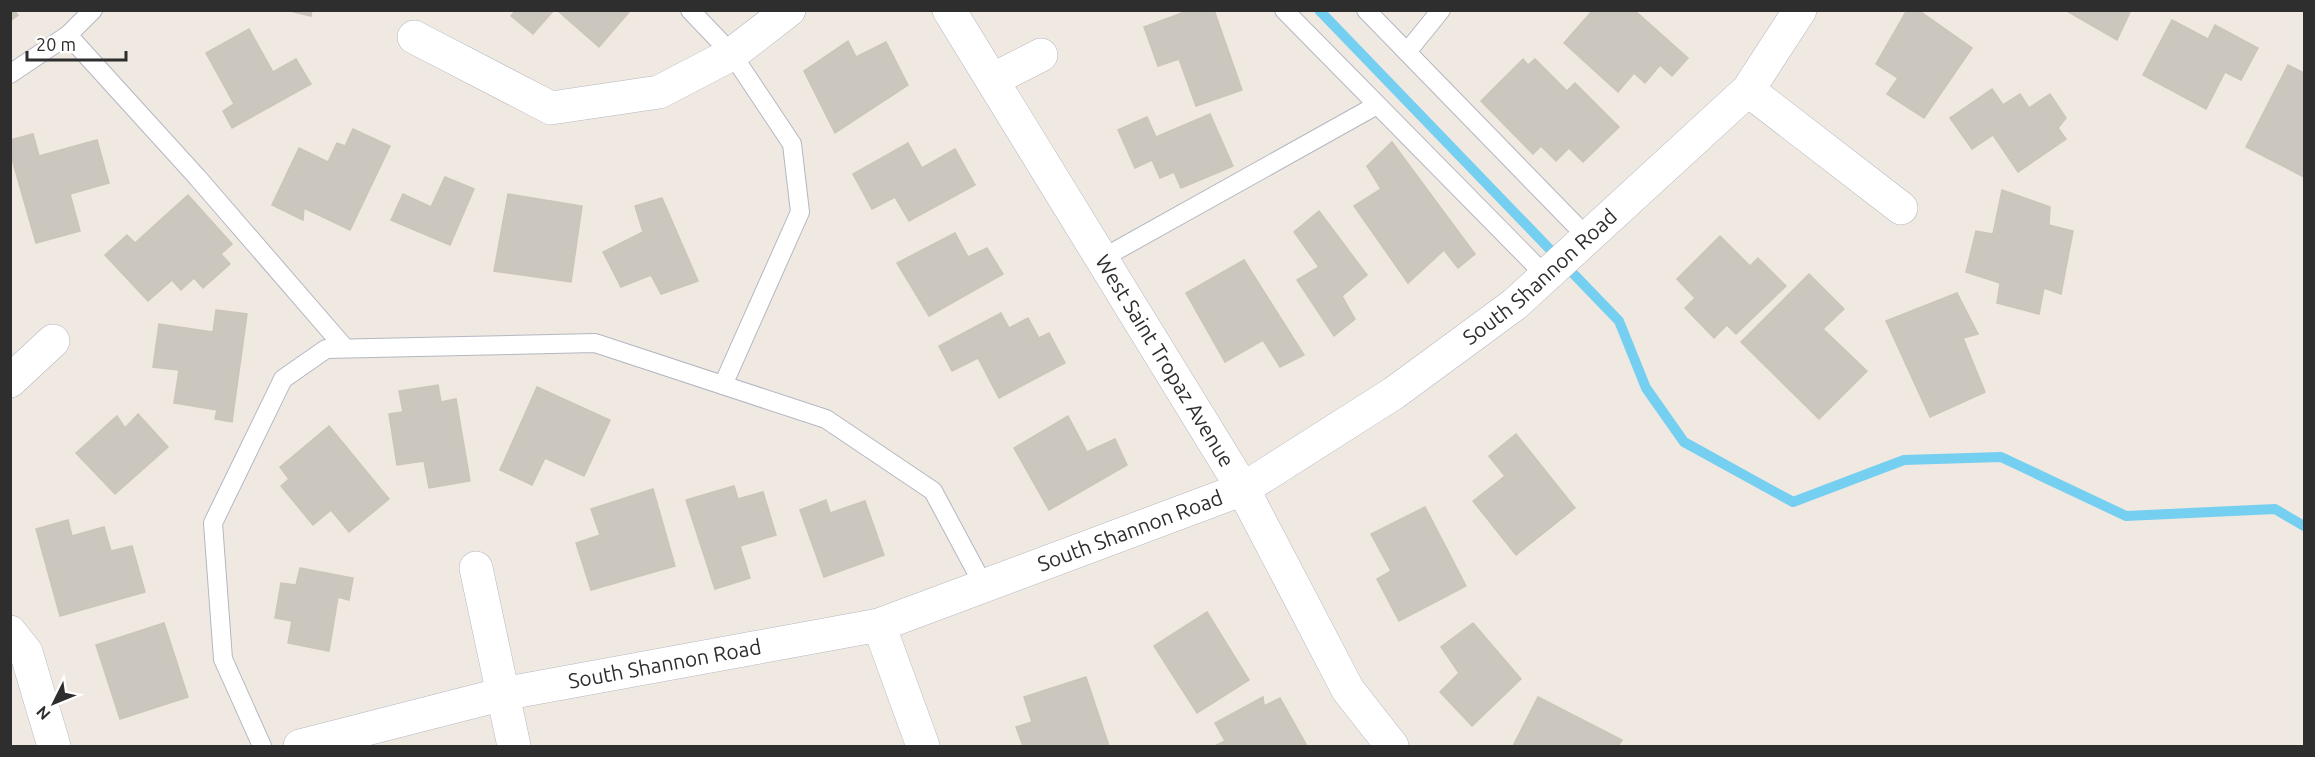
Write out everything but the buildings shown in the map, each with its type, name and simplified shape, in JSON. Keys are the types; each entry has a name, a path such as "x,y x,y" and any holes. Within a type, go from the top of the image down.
{"street":[{"path":"414,37 551,108 659,92 732,54 789,10"},
{"name":"West Saint Tropaz Avenue","path":"949,10 1243,489 1348,690 1392,747"},
{"name":"South Shannon Road","path":"300,747 503,694 879,625 1243,489 1394,393 1515,304 1748,90 1800,10"},
{"path":"992,80 1041,55"},
{"path":"1748,90 1901,208"},
{"path":"10,381 53,342"},
{"path":"476,568 513,747"},
{"path":"879,625 923,747"},
{"path":"10,632 26,652 54,747"}],"lane":[{"path":"10,74 68,35 93,10"},
{"path":"690,10 732,54 792,144 800,212 723,385"},
{"path":"1284,10 1546,276"},
{"path":"1366,10 1587,237"},
{"path":"1407,52 1441,10"},
{"path":"68,35 197,177 345,348"},
{"path":"1101,259 1377,105"},
{"path":"262,747 223,658 213,523 283,379 326,349 595,343 826,419 933,490 984,586"}],"waterway":[{"path":"1319,10 1619,321 1646,388 1684,442 1793,502 1904,460 2001,457 2126,516 2275,509 2304,526"}]}
